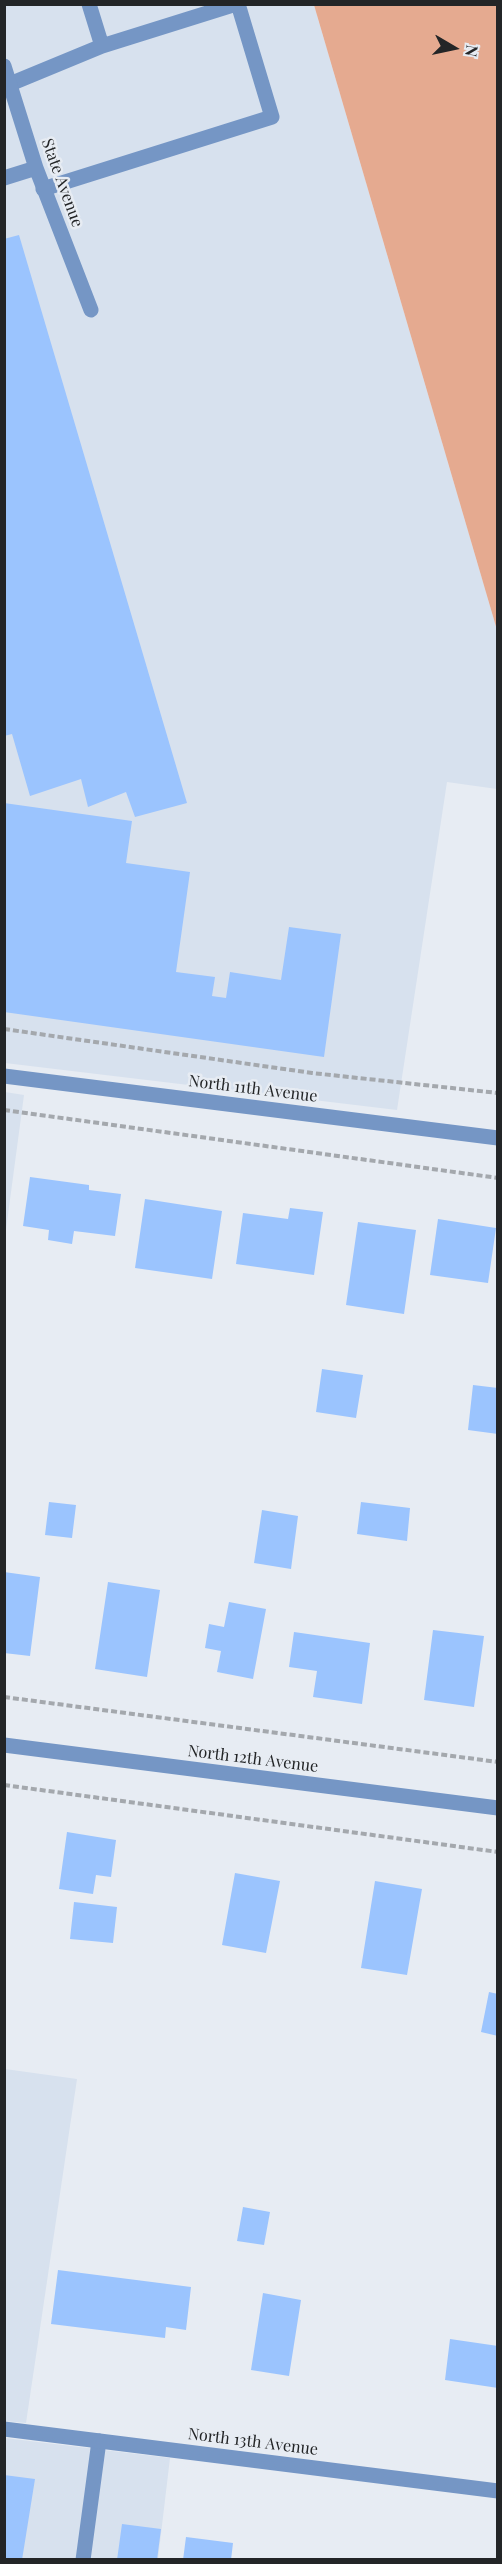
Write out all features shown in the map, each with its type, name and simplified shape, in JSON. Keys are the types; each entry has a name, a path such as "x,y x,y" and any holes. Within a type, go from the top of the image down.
{"street":[{"path":"89,4 102,46"},
{"path":"10,84 102,46 237,4 272,117 43,189"},
{"name":"State Avenue","path":"4,66 43,189 91,310"},
{"path":"4,178 36,168"},
{"name":"North 11th Avenue","path":"4,1076 498,1138"},
{"name":"North 12th Avenue","path":"4,1746 498,1808"},
{"name":"North 13th Avenue","path":"4,2429 498,2491"},
{"path":"83,2559 99,2441"}],"path":[{"path":"4,1029 312,1073 498,1093"},
{"path":"4,1110 498,1178"},
{"path":"4,1697 498,1762"},
{"path":"4,1785 498,1852"}],"shaded area":[{"path":"5,5 314,5 497,630 497,789 447,782 397,1110 5,1063"},
{"path":"314,5 497,5 497,630"},
{"path":"4,1092 24,1095 5,1237"},
{"path":"5,2069 77,2079 26,2423 5,2421"},
{"path":"5,2438 170,2458 158,2559 5,2560"}],"building":[{"path":"19,235 187,803 135,817 126,792 88,807 81,779 30,796 12,734 4,736 4,239"},
{"path":"4,803 132,821 126,863 190,872 176,972 215,977 212,996 226,998 230,972 281,980 289,927 341,934 324,1057 4,1012"},
{"path":"30,1177 89,1185 89,1190 121,1194 115,1236 74,1231 72,1244 48,1240 49,1230 23,1226"},
{"path":"145,1199 222,1211 212,1279 135,1268"},
{"path":"290,1208 323,1212 314,1275 236,1264 243,1213 288,1219"},
{"path":"438,1219 496,1228 488,1283 430,1275"},
{"path":"358,1222 416,1230 404,1314 346,1305"},
{"path":"322,1369 363,1375 356,1418 316,1412"},
{"path":"473,1385 498,1388 498,1434 468,1430"},
{"path":"49,1502 76,1505 72,1538 45,1535"},
{"path":"361,1502 410,1508 407,1541 357,1534"},
{"path":"262,1510 298,1516 291,1569 254,1563"},
{"path":"4,1572 40,1577 30,1656 4,1653"},
{"path":"108,1582 160,1590 147,1677 95,1669"},
{"path":"229,1602 266,1609 253,1679 217,1672 221,1651 205,1648 209,1624 224,1627"},
{"path":"433,1630 484,1636 474,1707 424,1700"},
{"path":"294,1632 370,1643 362,1704 313,1697 317,1671 289,1667"},
{"path":"67,1832 116,1840 111,1877 96,1875 93,1894 59,1889"},
{"path":"235,1873 280,1881 266,1953 222,1945"},
{"path":"375,1881 422,1889 407,1975 361,1968"},
{"path":"74,1902 117,1907 113,1943 70,1939"},
{"path":"489,1992 498,1994 498,2036 481,2032"},
{"path":"243,2207 270,2212 264,2245 237,2241"},
{"path":"58,2270 191,2287 186,2330 166,2327 165,2338 51,2324"},
{"path":"263,2293 301,2300 289,2376 251,2370"},
{"path":"450,2339 498,2346 498,2388 445,2380"},
{"path":"4,2475 35,2479 22,2560 4,2560"},
{"path":"122,2524 161,2529 157,2560 117,2560"},
{"path":"186,2537 233,2543 231,2560 183,2560"}]}
